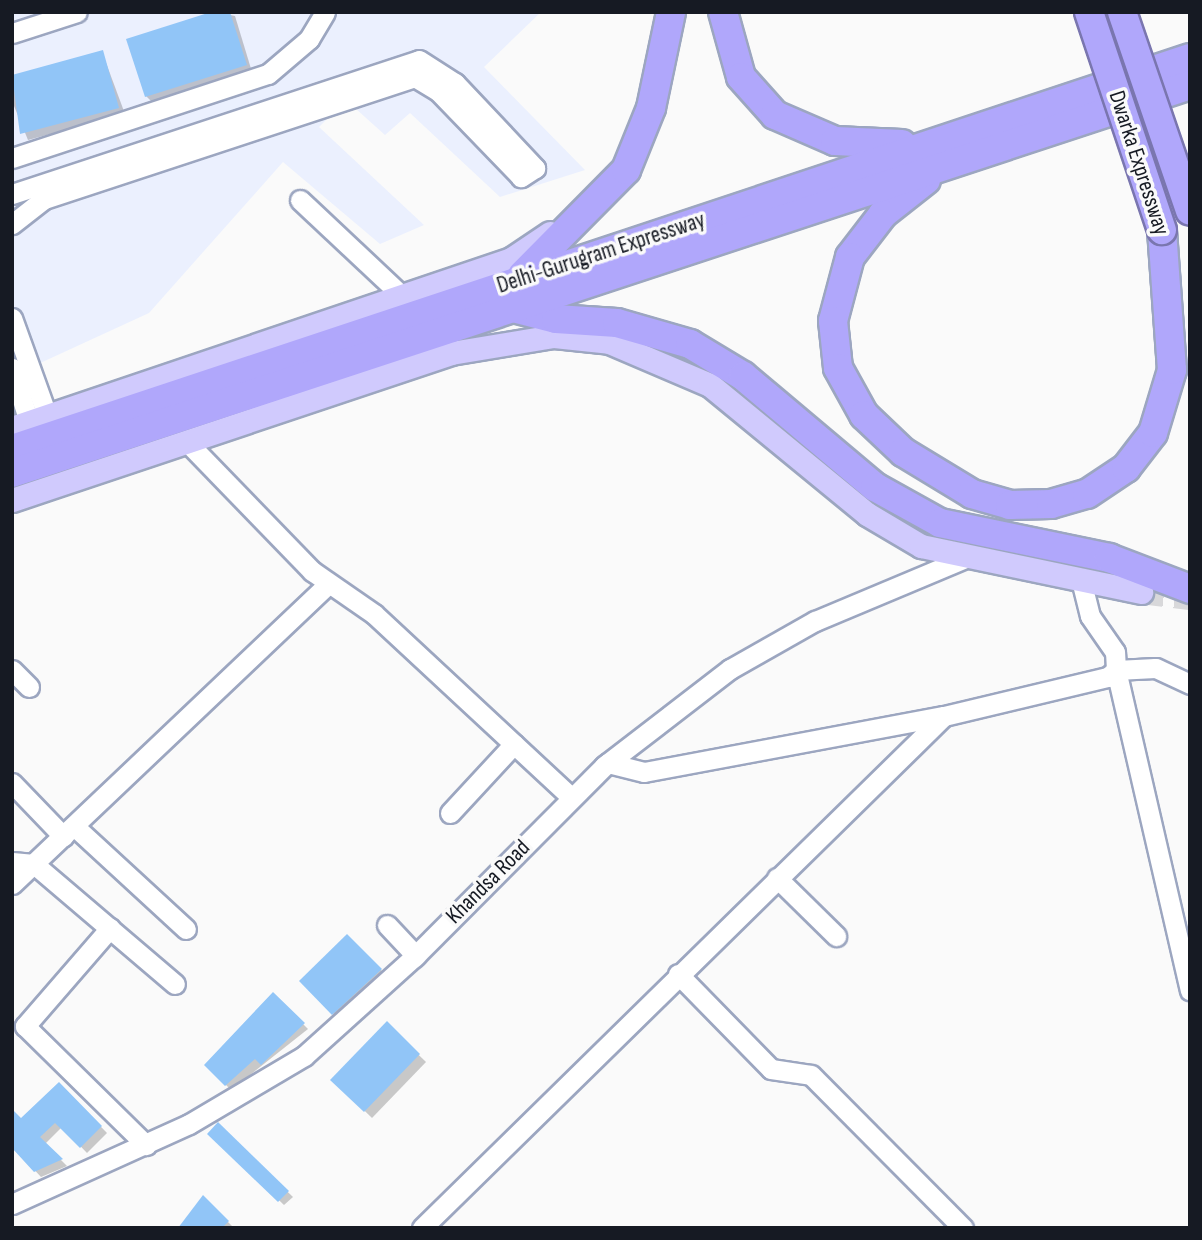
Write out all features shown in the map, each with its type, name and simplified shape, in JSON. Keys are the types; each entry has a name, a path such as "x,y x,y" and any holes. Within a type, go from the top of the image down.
{"highway":[{"path":"671,12 640,143 618,180 514,295 690,344 743,376 875,487 940,523 1109,558 1190,589"},
{"path":"723,12 741,77 790,126 864,145 948,152"},
{"name":"Dwarka Expressway","path":"1089,12 1190,314"},
{"name":"Dwarka Expressway","path":"1122,12 1190,211"},
{"name":"Delhi-Gurugram Expressway","path":"948,152 1190,58"},
{"name":"Delhi-Gurugram Expressway","path":"12,449 514,295 948,152 1190,85"},
{"path":"948,152 883,214 850,257 838,289 833,321 838,368 879,431 926,469 972,494 1010,505 1069,501 1114,479 1136,458 1162,415 1172,370 1162,230"},
{"name":"Delhi-Gurugram Expressway","path":"12,473 514,295"}],"main road":[{"path":"29,422 519,255 595,191 618,180"},
{"path":"12,500 451,353 526,336 609,342 710,385 867,514 921,545 963,559 1141,592"}],"street":[{"path":"12,33 77,12"},
{"path":"12,158 268,74 309,38 325,12"},
{"path":"423,69 535,168 521,177 423,69"},
{"path":"12,194 423,69"},
{"path":"12,224 44,199 423,69"},
{"path":"299,200 401,295"},
{"path":"12,318 29,422"},
{"path":"12,368 29,422"},
{"path":"187,442 328,584 365,607 570,797"},
{"name":"Khandsa Road","path":"12,1204 146,1145 304,1056 416,956 570,797 608,762 730,669 815,621 963,559"},
{"path":"1081,581 1090,616 1115,652 1116,670 1190,991"},
{"path":"12,884 328,584"},
{"path":"608,762 645,772 944,716 1116,670 1155,668 1190,684"},
{"path":"12,670 29,687"},
{"path":"422,1228 944,716"},
{"path":"450,813 514,744"},
{"path":"12,783 187,929"},
{"path":"12,862 34,864 175,984"},
{"path":"777,878 836,936"},
{"path":"387,925 416,956"},
{"path":"110,928 26,1026 146,1145"},
{"path":"678,974 768,1066 811,1075 962,1228"}],"shaded area":[{"path":"12,12 541,12 484,67 585,170 500,197 410,113 385,135 346,100 319,127 424,225 380,244 283,162 149,313 12,376"}],"building":[{"path":"211,12 230,12 247,65 145,97 126,39"},
{"path":"103,50 119,108 20,134 12,75"},
{"path":"347,934 382,969 332,1015 299,981"},
{"path":"273,992 305,1023 261,1065 255,1059 225,1086 204,1065"},
{"path":"387,1021 420,1054 364,1112 330,1080"},
{"path":"59,1082 102,1126 80,1148 55,1123 40,1137 63,1159 34,1172 12,1148 12,1109 21,1118"},
{"path":"218,1122 289,1191 278,1202 207,1134"},
{"path":"203,1195 229,1221 222,1228 178,1228"}],"tunnel":[{"path":"1141,592 1190,598"}]}
